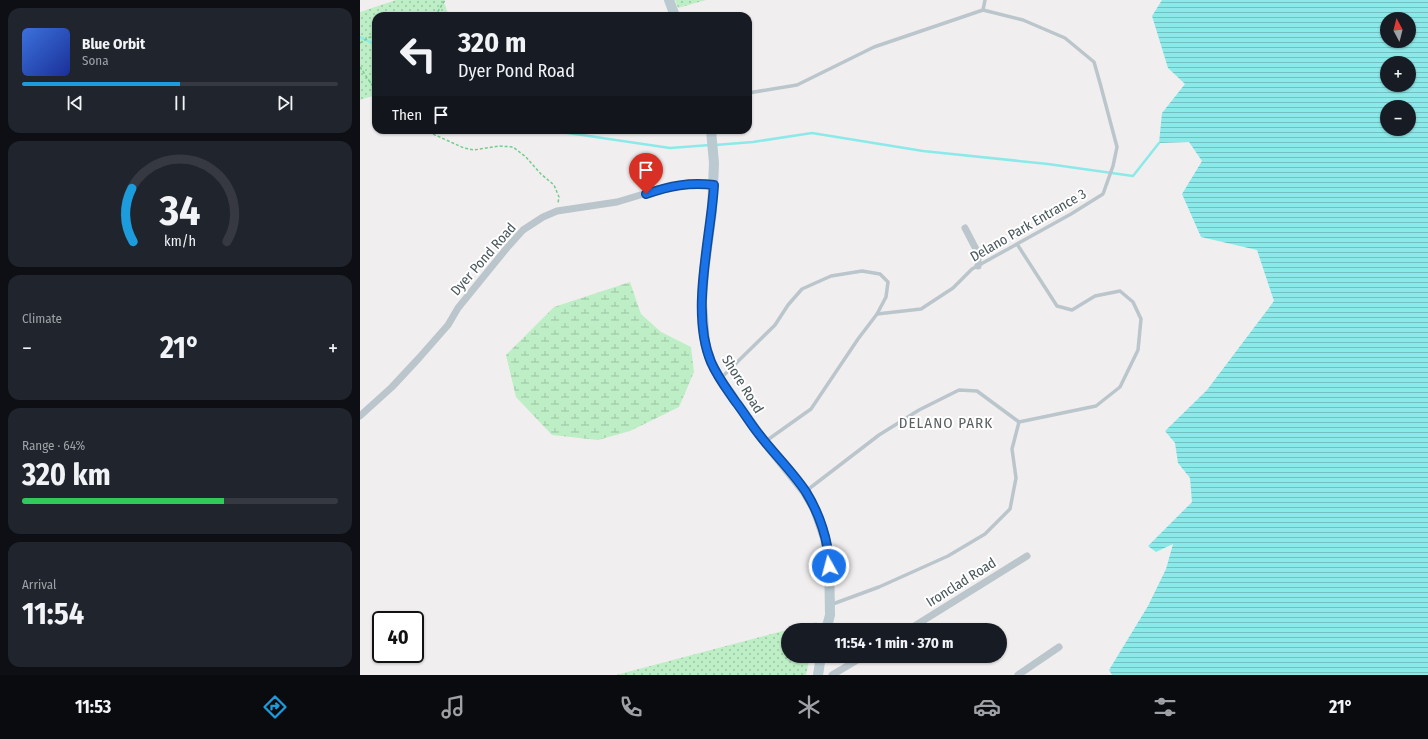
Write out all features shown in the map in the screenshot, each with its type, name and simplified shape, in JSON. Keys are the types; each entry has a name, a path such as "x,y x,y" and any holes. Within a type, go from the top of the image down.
{"street":[{"path":"669,0 674,12"},
{"name":"Shore Road","path":"711,134 714,185 702,302 705,342 711,362 720,379 765,442 805,492 815,509 825,538 829,559 830,615 828,623"},
{"name":"Dyer Pond Road","path":"360,416 392,387 448,325 463,302 523,230 543,217 557,211 617,202 667,187 698,183 714,185"},
{"path":"965,228 978,253 978,266"},
{"name":"Ironclad Road","path":"919,623 1027,556"},
{"path":"1018,675 1059,648"},
{"path":"818,675 820,663"},
{"path":"832,675 852,663"}],"lane":[{"path":"752,92 797,85 874,47 983,10 985,0"},
{"name":"Delano Park Entrance 3","path":"877,314 920,309 953,288 972,269 1071,214 1103,194 1113,166 1117,146 1094,62 1065,38 1023,20 983,10"},
{"path":"805,492 879,435 919,410 959,390 977,391 1019,422 1096,406 1120,387 1138,350 1141,319 1133,302 1120,292 1095,296 1072,310 1057,306 1017,244"},
{"path":"720,379 775,325 788,305 802,289 832,276 862,271 880,274 888,282 886,297 877,314 858,339 811,409 765,442"},
{"path":"829,605 879,586 948,556 985,534 1010,510 1016,478 1012,449 1019,422"}],"path":[{"path":"438,12 445,0"},
{"path":"360,44 370,37 372,37"},
{"path":"360,67 372,85"},
{"path":"433,134 464,148 474,150 499,146 512,147 526,157 541,174 554,185 559,197 557,211"}],"green space":[{"path":"396,0 443,0 448,12 372,12 372,96 360,100 360,12"},
{"path":"675,0 706,0 678,8"},
{"path":"630,282 641,314 661,332 691,347 694,372 679,407 630,431 598,440 552,435 516,397 506,355 554,307"},
{"path":"781,631 781,663 809,663 806,675 616,675"}],"water":[{"path":"1162,0 1428,0 1428,675 1112,675 1109,670 1148,606 1166,569 1173,544 1156,552 1148,546 1192,502 1190,478 1178,463 1175,443 1165,431 1207,390 1274,301 1257,250 1201,237 1182,194 1202,161 1189,142 1159,143 1162,113 1185,84 1168,68 1152,16"}],"waterway":[{"path":"360,37 372,43"},
{"path":"715,145 753,142 812,133 923,151 1048,164 1133,176 1159,143"},
{"path":"575,134 670,148 710,145"}],"district":[{"name":"DELANO PARK","path":"946,423"}],"route":[{"path":"646,194 667,187 698,183 714,185 702,302 705,342 711,362 720,379 758,433 805,492 815,509 825,538 829,566"}]}
